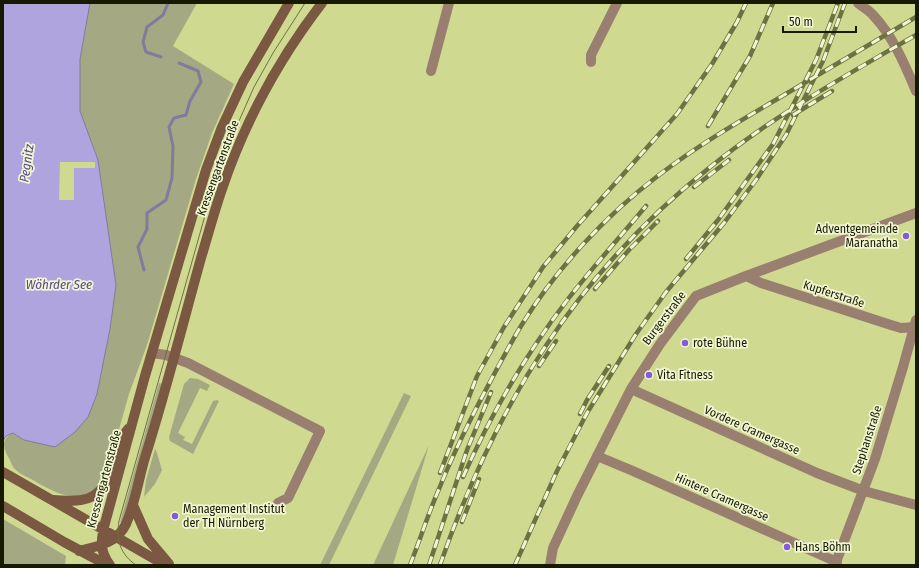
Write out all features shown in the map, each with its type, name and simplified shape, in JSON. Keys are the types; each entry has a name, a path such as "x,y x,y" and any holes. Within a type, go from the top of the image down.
{"main road":[{"name":"Kressengartenstraße","path":"110,565 101,546 103,530 152,353 201,185 219,134 242,82 289,3"},
{"name":"Kressengartenstraße","path":"79,551 101,546 116,537 126,524 168,383 183,323 217,204 238,147 258,104 283,59 322,3"},
{"name":"Kressengartenstraße","path":"51,500 89,499 99,492 107,479 118,444 134,419"},
{"path":"3,472 165,565"},
{"path":"132,505 148,539 170,565"},
{"path":"3,506 79,551 107,565"}],"street":[{"path":"431,71 449,3"},
{"path":"591,62 591,55 617,3"},
{"path":"858,3 872,14 884,28 916,91"},
{"name":"Burgerstraße","path":"550,565 553,548 576,496 631,389 660,344 696,296 916,213"},
{"name":"Kupferstraße","path":"746,276 761,283 901,328 915,325"},
{"name":"Stephanstraße","path":"836,563 864,491 915,325"},
{"path":"152,353 188,362 320,430 288,498 278,503"},
{"name":"Vordere Cramergasse","path":"631,389 816,473 864,491 916,505"},
{"name":"Hintere Cramergasse","path":"597,456 634,471 836,563"}],"green space":[{"path":"90,3 197,3 173,46 234,84 212,133 196,179 147,345 129,394 107,472 93,490 87,494 72,496 64,495 50,489 19,473 12,465 4,448 4,441 13,433 17,436 98,160 80,111 80,59"},
{"path":"190,378 198,379 210,385 207,391 200,388 178,433 185,437 183,440 192,444 213,401 219,401 193,454 170,441 169,437 184,384"},
{"path":"159,383 163,384 123,522 120,522"},
{"path":"404,393 411,396 329,565 320,565"},
{"path":"429,445 393,565 373,565"},
{"path":"155,449 162,470 155,484 144,497 146,480"},
{"path":"3,519 66,556 65,565 3,565"}],"water":[{"name":"Wöhrder See","path":"3,3 90,3 80,59 80,111 98,160 116,285 110,329 97,394 88,417 75,432 55,447 24,440 13,433 6,436 3,441"}],"pier":[{"path":"60,162 95,162 95,168 74,168 74,200 59,200"}],"waterway":[{"path":"161,57 146,52 143,42 147,27 163,15 168,3"},
{"path":"144,270 138,247 147,229 147,213 166,200 172,178 173,146 169,127 174,118 186,115 190,101 201,82 198,71 179,63"}],"tram line":[{"path":"136,565 126,556 120,546 118,534 119,521 213,187 235,130 254,87 273,53 305,3"}],"railway":[{"path":"440,473 477,376 504,327 543,267 577,226 677,114 712,64 737,22 746,3"},
{"path":"708,126 750,56 773,3"},
{"path":"686,259 718,220 773,144 816,60 838,3"},
{"path":"515,565 557,471 587,413 636,334 666,292 724,223 756,180 786,135 823,61 845,3"},
{"path":"410,565 448,467 500,364 521,326 535,305 583,244 639,191 688,154 748,116 916,17"},
{"path":"440,565 462,507 487,451 514,398 545,347 580,298 619,252 662,209 733,149 810,97 916,35"},
{"path":"793,115 832,91"},
{"path":"694,187 729,160"},
{"path":"463,477 497,407 538,341 577,287 646,206"},
{"path":"595,289 628,251 658,221"},
{"path":"539,366 556,341"},
{"path":"580,414 587,400 609,366"},
{"path":"429,565 467,450 491,392"},
{"path":"462,522 479,479"}],"place":[{"name":"Adventgemeinde Maranatha","path":"906,236"},
{"name":"rote Bühne","path":"685,343"},
{"name":"Vita Fitness","path":"649,375"},
{"name":"Management Institut der TH Nürnberg","path":"175,516"},
{"name":"Hans Böhm","path":"787,547"}],"water label":[{"name":"Pegnitz","path":"26,163"}]}
